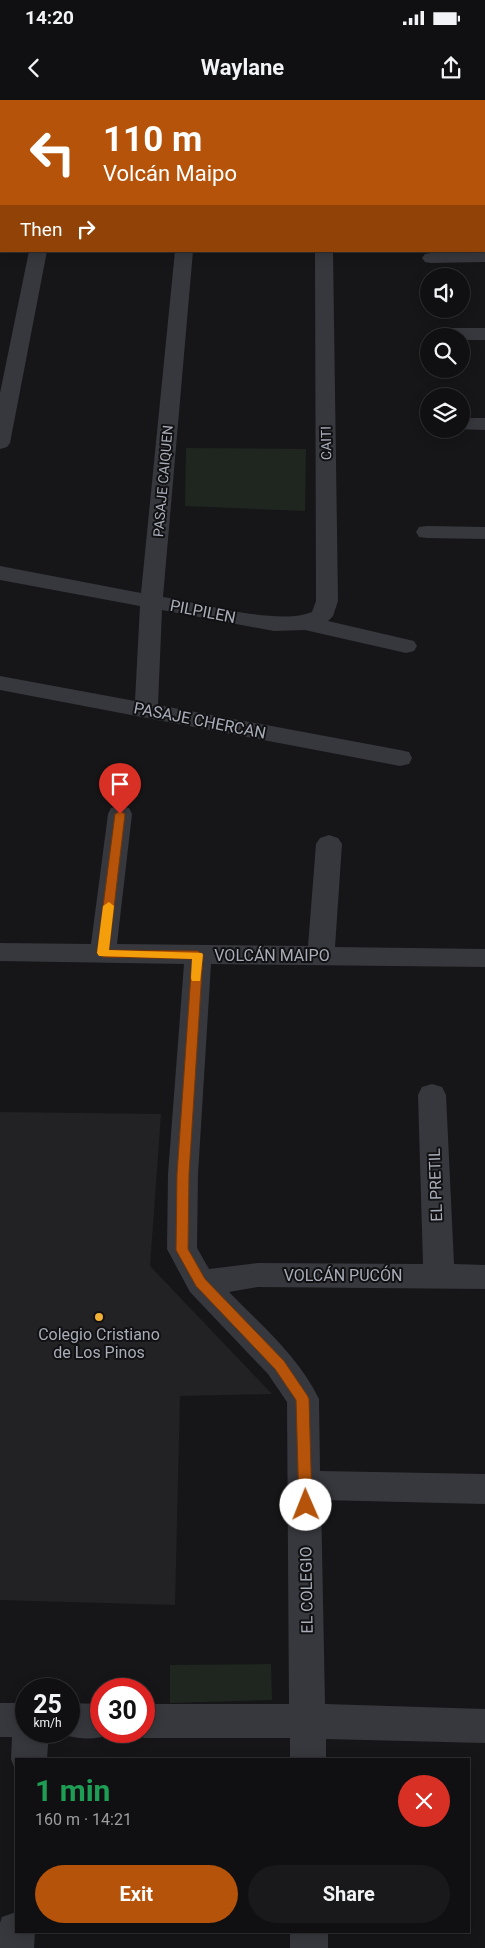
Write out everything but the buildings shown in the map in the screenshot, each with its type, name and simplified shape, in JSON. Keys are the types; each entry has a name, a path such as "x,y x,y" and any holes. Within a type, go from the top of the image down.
{"street":[{"path":"0,443 38,252"},
{"name":"PASAJE CAIQUEN","path":"146,710 151,601 184,252"},
{"name":"CAITI","path":"305,623 322,616 328,601 324,252"},
{"path":"432,258 464,254 485,257"},
{"path":"470,334 485,334"},
{"path":"470,424 485,424"},
{"path":"427,532 485,533"},
{"name":"PILPILEN","path":"0,573 274,624 305,623 406,646"},
{"name":"PASAJE CHERCAN","path":"0,683 400,758"},
{"path":"103,953 120,814"},
{"path":"321,955 329,844"},
{"name":"VOLCÁN MAIPO","path":"0,952 485,958"},
{"name":"EL COLEGIO","path":"198,955 183,1174 182,1250 201,1283 279,1365 303,1399 308,1758"},
{"name":"EL PRETIL","path":"432,1095 438,1276"},
{"name":"VOLCÁN PUCÓN","path":"201,1283 258,1275 485,1277"},
{"path":"305,1485 485,1489"},
{"path":"0,1720 15,1720"},
{"path":"155,1721 485,1726"},
{"path":"29,1758 30,1743"},
{"path":"15,1948 16,1933"},
{"path":"309,1933 309,1948"}],"shaded area":[{"path":"186,448 306,449 305,511 185,506"},
{"name":"Colegio Cristiano de Los Pinos","path":"0,1112 161,1114 150,1266 272,1394 180,1396 175,1605 0,1600"},
{"path":"271,1664 272,1700 170,1703 170,1665"}],"slow traffic":[{"path":"109,906 103,953 198,955 196,978"}],"place":[{"name":"Colegio Cristiano de Los Pinos","path":"99,1317"}],"route":[{"path":"120,814 103,953 198,955 183,1174 182,1250 201,1283 279,1365 303,1399 306,1505"}]}
